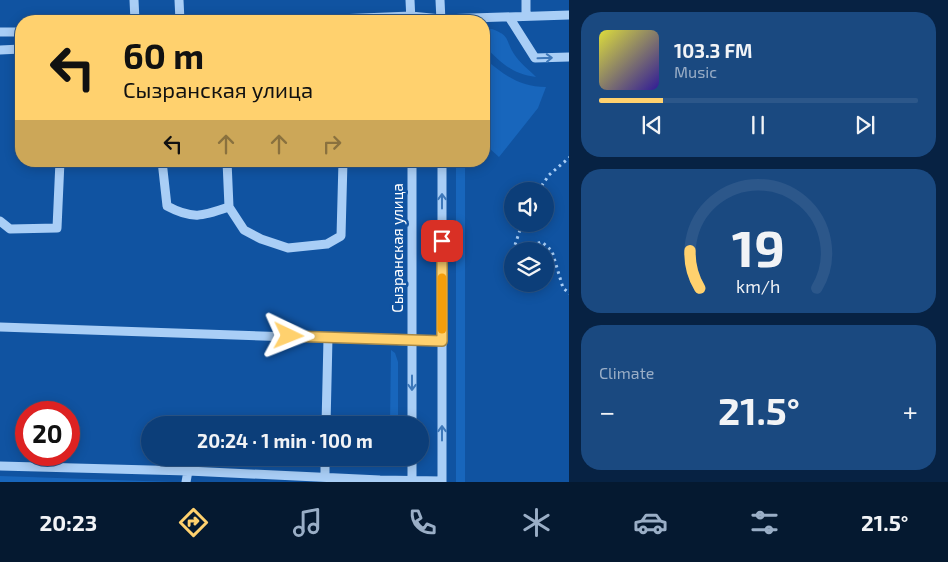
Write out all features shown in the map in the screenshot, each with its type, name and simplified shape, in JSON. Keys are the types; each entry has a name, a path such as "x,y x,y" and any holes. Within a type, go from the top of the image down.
{"street":[{"path":"134,0 135,15"},
{"path":"179,0 180,15"},
{"path":"410,0 411,15"},
{"path":"439,15 440,0"},
{"path":"526,0 526,16"},
{"path":"490,18 569,15"},
{"path":"510,17 535,58 569,57"},
{"path":"0,32 15,32"},
{"path":"0,50 15,49"},
{"path":"0,221 10,228 57,228 60,167"},
{"path":"163,167 167,206 183,215 205,216 229,207"},
{"path":"227,167 229,207 244,230 262,239 288,248 328,244 341,236 344,167"},
{"name":"Сызранская улица","path":"412,167 412,416"},
{"path":"0,466 188,471 302,479 442,482 442,167"},
{"path":"0,327 442,341"},
{"path":"326,416 328,338"},
{"path":"324,478 325,466"},
{"path":"412,466 412,481"},
{"path":"186,482 188,471"}],"path":[{"path":"544,182 549,175 569,157"},
{"path":"554,258 562,288 569,294"}],"shaded area":[{"path":"490,29 505,36 516,57 536,77 513,70 490,52"},
{"path":"490,63 512,79 528,85 546,87 538,108 499,157 490,149"},
{"path":"456,167 465,167 465,482 456,482"},
{"path":"391,350 395,353 398,362 398,416 390,416"},
{"path":"0,476 173,482 0,482"}],"slow traffic":[{"path":"442,278 442,329"}],"route":[{"path":"289,336 442,341 442,241"}]}
